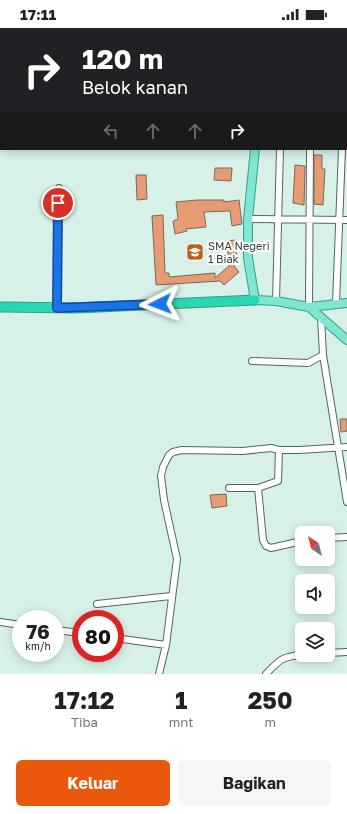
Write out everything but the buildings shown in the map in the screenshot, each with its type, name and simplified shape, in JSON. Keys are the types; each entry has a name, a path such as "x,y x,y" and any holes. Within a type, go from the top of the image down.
{"highway":[{"path":"0,307 57,308 255,300"}],"main road":[{"path":"255,150 248,219 248,258 255,300 276,301 309,307 347,303"},
{"path":"331,325 327,314 328,309 336,303"},
{"path":"309,307 347,340"}],"street":[{"path":"276,301 280,150"},
{"path":"309,307 310,150"},
{"path":"336,303 342,150"},
{"path":"57,308 59,188"},
{"path":"248,219 347,220"},
{"path":"320,317 324,355 347,502"},
{"path":"252,361 308,362 324,355"},
{"path":"159,674 166,645 171,596 177,559 162,483 163,467 166,459 177,450 243,451 271,448 279,450 347,447"},
{"path":"230,488 258,488 278,481 279,450"},
{"path":"258,488 263,540 266,546 271,548 295,543"},
{"path":"335,538 347,537"},
{"path":"97,604 171,596"},
{"path":"0,622 12,624"},
{"path":"124,639 166,645"},
{"path":"335,653 347,652"},
{"path":"266,674 281,659 286,656 295,655"}],"place":[{"name":"SMA Negeri 1 Biak","path":"195,252"}],"route":[{"path":"58,203 57,308 160,304"}]}
